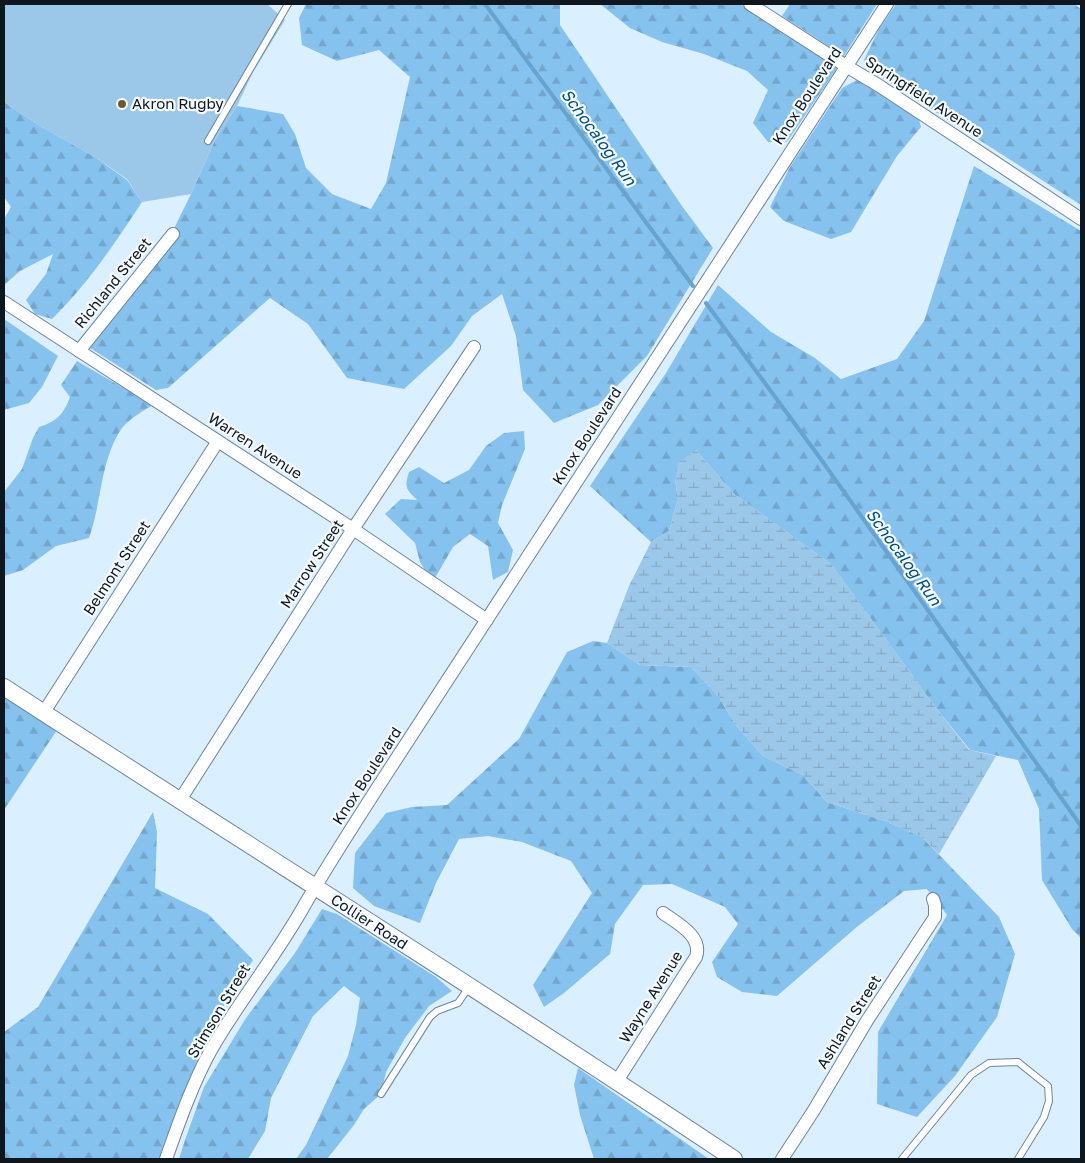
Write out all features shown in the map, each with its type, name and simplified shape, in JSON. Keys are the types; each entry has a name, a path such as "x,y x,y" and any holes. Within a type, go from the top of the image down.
{"street":[{"name":"Springfield Avenue","path":"750,4 886,90 1081,219"},
{"name":"Knox Boulevard","path":"314,886 887,4"},
{"name":"Richland Street","path":"79,351 173,234"},
{"name":"Warren Avenue","path":"4,302 353,528 486,620"},
{"name":"Marrow Street","path":"180,800 353,528 474,347"},
{"name":"Belmont Street","path":"44,712 218,441"},
{"name":"Collier Road","path":"4,686 617,1081 734,1159"},
{"name":"Stimson Street","path":"166,1159 188,1101 210,1052 304,906 314,886"},
{"name":"Ashland Street","path":"782,1159 814,1110 868,1019 935,917 933,899"},
{"name":"Wayne Avenue","path":"617,1081 698,950 697,942 690,934 663,912"}],"lane":[{"path":"208,141 288,4"},
{"path":"381,1094 430,1017 437,1010 458,1003 470,986"},
{"path":"902,1159 971,1075 989,1063 1018,1062 1048,1086 1049,1101 1044,1117 1018,1159"}],"green space":[{"name":"Akron Rugby","path":"4,4 267,4 285,20 253,72 237,106 215,140 191,194 142,202 127,179 95,157 40,126 4,102"},
{"path":"306,4 560,4 560,25 682,206 713,248 647,356 598,405 554,423 523,390 516,336 502,294 472,316 451,346 404,389 347,378 308,324 270,298 168,388 156,390 90,348 155,267 215,140 237,106 283,114 295,134 306,168 332,194 371,209 386,183 410,77 379,50 337,61 302,45 299,18"},
{"path":"600,4 740,4 837,68 787,142 768,142 753,123 768,90 747,71 704,54 662,42 630,28"},
{"path":"790,4 877,4 844,56 782,16"},
{"path":"896,4 1074,4 1081,9 1081,205 870,70 864,60 879,29"},
{"path":"857,80 918,116 921,127 897,156 851,232 831,239 784,221 770,207 790,167 842,88"},
{"path":"4,102 40,126 95,157 127,180 142,202 89,278 52,319 35,314 26,300 46,274 53,254 20,271 4,285 4,219 11,207 4,197"},
{"path":"974,166 1081,231 1081,938 1072,929 1042,880 1039,809 1018,760 970,750 936,708 831,564 734,494 696,450 675,480 678,498 669,531 651,542 590,486 666,373 718,285 771,332 815,358 841,379 897,359 924,321"},
{"path":"4,319 58,356 42,387 29,403 4,410"},
{"path":"77,361 153,405 128,421 115,440 105,467 97,510 89,538 56,546 23,570 4,576 4,492 22,469 39,427 55,420 65,408 70,397 61,385"},
{"path":"524,431 525,449 502,505 498,523 513,550 508,572 493,580 488,546 470,534 453,547 435,578 426,572 420,562 415,543 385,514 401,499 417,500 410,493 406,485 409,472 419,467 444,483 469,470 486,446 504,433"},
{"path":"696,450 734,494 831,564 969,750 996,756 939,854 922,837 885,821 827,802 803,775 763,756 735,724 719,697 691,667 640,665 607,643 629,586 651,542 669,531 678,498 675,480 678,463"},
{"path":"593,641 607,643 640,665 691,667 719,697 735,724 763,756 803,775 827,802 885,821 922,837 999,917 1015,954 997,1017 955,1076 917,1117 877,1104 878,1032 947,915 927,889 904,891 858,926 777,996 742,992 717,977 712,962 738,924 725,907 672,884 643,885 615,924 610,954 564,993 544,1007 533,985 592,893 571,861 522,842 488,836 459,839 436,883 420,923 374,906 353,888 355,853 386,813 412,807 447,805 519,739 567,652"},
{"path":"4,695 57,730 4,810"},
{"path":"153,812 157,832 155,888 208,914 253,960 219,1013 194,1068 165,1159 4,1159 4,1032 38,1007"},
{"path":"322,909 337,914 436,977 452,991 429,1006 405,1038 386,1072 381,1094 364,1109 327,1159 296,1159 306,1145 348,1056 356,1025 360,998 344,986 313,1016 271,1098 265,1131 248,1159 179,1159 204,1087 246,1018 295,953"},
{"path":"578,1068 709,1159 594,1159 580,1115 574,1085"}],"waterway":[{"name":"Schocalog Run","path":"485,4 693,286"},
{"name":"Schocalog Run","path":"706,303 820,458 1081,826"}],"place":[{"name":"Akron Rugby","path":"122,104"}]}
